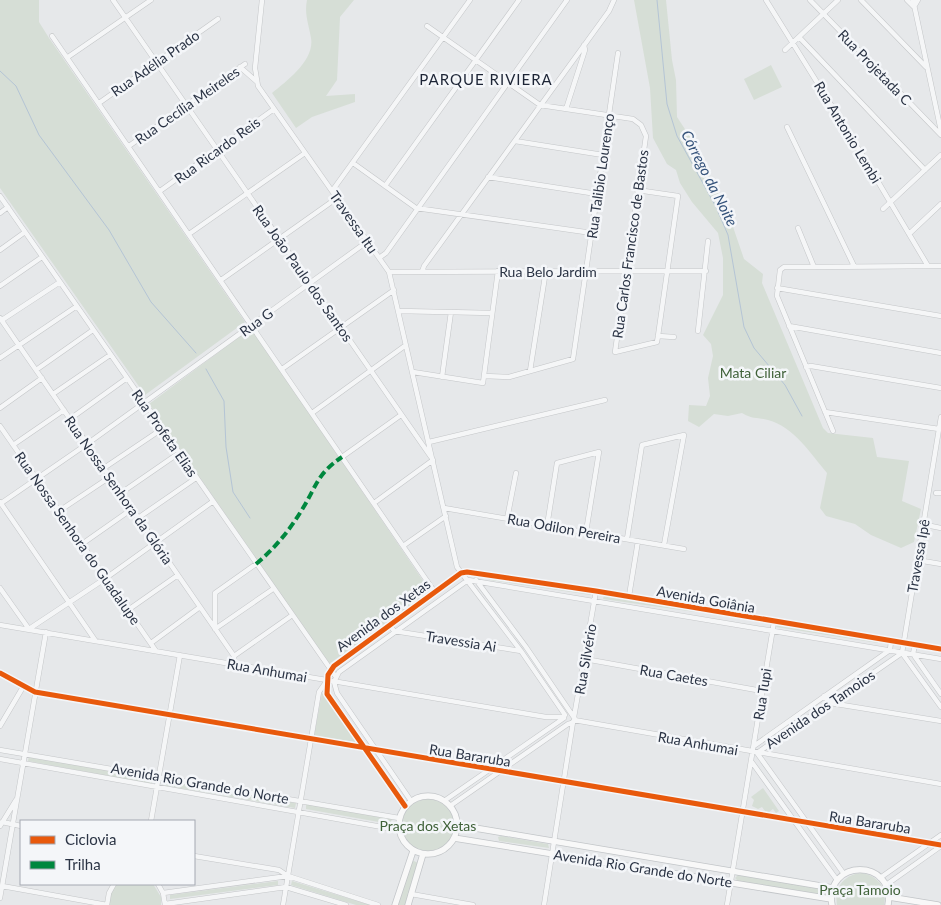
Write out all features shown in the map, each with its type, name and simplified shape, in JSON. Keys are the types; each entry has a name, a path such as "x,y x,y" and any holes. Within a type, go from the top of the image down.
{"main road":[{"path":"427,796 444,801 450,806 457,825 454,838 448,846 439,852 423,854 413,851 402,840 399,830 399,818 405,806 411,801 427,796"},
{"name":"Avenida Rio Grande do Norte","path":"457,825 833,888"},
{"path":"495,845 496,832"},
{"name":"Avenida Rio Grande do Norte","path":"454,838 731,883 832,902"},
{"path":"395,905 413,851"},
{"path":"408,905 423,854"},
{"path":"832,902 833,888 837,880 844,874 863,869 880,878 886,885 889,897 888,905"},
{"path":"889,897 938,905"}],"street":[{"name":"Rua João Paulo dos Santos","path":"114,0 433,460 456,562 461,573"},
{"path":"68,57 150,0"},
{"path":"256,81 255,68 262,0"},
{"path":"332,191 470,0"},
{"path":"385,186 519,0"},
{"path":"380,258 386,253 416,208 567,0"},
{"path":"422,272 424,266 612,7 614,0"},
{"name":"Rua Antonio Lembi","path":"766,0 928,266"},
{"name":"Rua Projetada C","path":"810,0 941,133"},
{"path":"785,50 838,0"},
{"path":"861,0 927,68"},
{"path":"908,0 914,6"},
{"path":"913,0 941,133"},
{"path":"914,6 918,0"},
{"name":"Rua Adélia Prado","path":"99,103 218,19"},
{"path":"427,26 540,105 608,115"},
{"path":"52,36 434,591"},
{"path":"799,37 924,170"},
{"path":"566,109 585,50 584,45"},
{"name":"Rua Talibio Lourenço","path":"530,371 574,359 618,53"},
{"name":"Rua Cecília Meireles","path":"129,146 245,64"},
{"name":"Travessa Itu","path":"240,67 256,81 390,272 433,460"},
{"name":"Rua Ricardo Reis","path":"160,191 274,109"},
{"name":"Rua Carlos Francisco de Bastos","path":"608,115 633,119 641,125 646,136 614,352 657,342 658,336"},
{"path":"787,127 854,266"},
{"path":"515,141 603,155"},
{"path":"190,234 305,153"},
{"path":"883,208 941,155"},
{"path":"353,163 416,208 592,233"},
{"path":"488,177 597,194"},
{"path":"637,190 678,196 658,336 674,338"},
{"name":"Rua Profeta Elias","path":"0,196 335,679"},
{"path":"221,280 337,198"},
{"path":"909,234 941,204"},
{"path":"0,213 8,207"},
{"path":"798,228 814,267"},
{"path":"0,250 25,232"},
{"name":"Rua G","path":"0,503 87,444 368,241"},
{"path":"698,331 708,242"},
{"path":"0,286 42,257"},
{"path":"832,431 777,296 780,270 784,266 941,266"},
{"path":"484,376 509,377 530,371 546,270"},
{"name":"Rua Belo Jardim","path":"390,272 546,270 706,271"},
{"path":"413,372 483,382 498,271"},
{"path":"1,319 60,282"},
{"path":"777,288 941,316"},
{"path":"282,369 394,290"},
{"path":"0,358 77,306"},
{"path":"398,311 492,313"},
{"path":"442,377 451,312"},
{"name":"Rua Nossa Senhora da Glória","path":"1,319 234,656"},
{"path":"789,326 941,353"},
{"path":"36,370 93,330"},
{"path":"312,413 406,346"},
{"path":"53,394 110,354"},
{"path":"806,367 811,366 941,388"},
{"path":"0,408 42,378"},
{"path":"70,419 127,378"},
{"path":"429,442 605,400"},
{"path":"13,444 64,410"},
{"path":"825,412 940,430"},
{"path":"342,457 401,415"},
{"name":"Travessa Ipê","path":"902,652 941,417"},
{"name":"Rua Nossa Senhora do Guadalupe","path":"0,426 156,651"},
{"path":"104,468 162,429"},
{"path":"626,539 642,445 684,435 664,545"},
{"path":"547,526 557,463 599,452 586,532"},
{"path":"121,493 179,453"},
{"path":"374,503 433,460"},
{"path":"507,518 516,473"},
{"path":"59,511 110,477"},
{"path":"138,518 196,478"},
{"path":"0,588 29,629 106,578 212,502"},
{"path":"0,503 95,640"},
{"name":"Rua Odilon Pereira","path":"444,508 684,549"},
{"path":"82,544 132,509"},
{"path":"403,546 446,516"},
{"path":"931,526 941,528"},
{"path":"629,596 638,541"},
{"path":"917,560 941,564"},
{"path":"456,562 485,591 526,647 572,719"},
{"path":"215,629 215,594 256,564"},
{"name":"Avenida Goiânia","path":"466,572 629,596 941,649"},
{"name":"Avenida dos Xetas","path":"330,671 434,591 461,573 466,572"},
{"path":"461,573 521,651 564,717 572,719"},
{"path":"128,610 178,575"},
{"path":"468,580 476,580"},
{"name":"Avenida dos Xetas","path":"335,679 394,631 468,580"},
{"name":"Avenida Goiânia","path":"476,580 941,659"},
{"path":"485,591 487,582"},
{"path":"215,629 273,589"},
{"name":"Rua Silvério","path":"544,905 572,719 585,659 596,591"},
{"path":"151,643 200,607"},
{"path":"696,618 698,609"},
{"path":"233,664 234,656 292,616"},
{"name":"Rua Tupi","path":"727,905 754,752 753,746 774,622"},
{"path":"389,624 394,631"},
{"name":"Rua Anhumai","path":"1,627 29,629 327,681 335,679 546,717 564,717 941,784"},
{"name":"Travessia Ai","path":"394,631 521,651"},
{"path":"0,897 46,632"},
{"path":"890,650 891,640"},
{"path":"915,644 913,654 941,694"},
{"path":"521,651 526,647"},
{"name":"Avenida dos Tamoios","path":"753,746 890,650"},
{"path":"902,652 941,707"},
{"name":"Avenida dos Tamoios","path":"844,874 754,752 830,703 902,652"},
{"path":"151,820 180,655"},
{"name":"Rua Caetes","path":"585,659 762,691"},
{"path":"330,671 327,681 327,694 405,806"},
{"name":"Rua Bararuba","path":"0,674 35,692 366,750 563,780 941,846"},
{"path":"335,679 336,693 411,801"},
{"path":"283,905 319,692 327,681"},
{"path":"0,726 23,687"},
{"path":"824,696 830,703 941,721"},
{"path":"444,801 564,717"},
{"path":"450,806 572,719"},
{"name":"Avenida Rio Grande do Norte","path":"0,750 399,818"},
{"name":"Avenida Rio Grande do Norte","path":"0,759 399,830"},
{"path":"751,761 837,880"},
{"path":"1,824 18,796"},
{"path":"1,824 20,826"},
{"path":"880,878 941,835"},
{"path":"886,885 941,846"},
{"path":"195,856 279,870 288,876 378,905"},
{"path":"163,893 288,876"},
{"path":"2,886 107,905 109,893 113,885"},
{"path":"159,885 163,893 165,904 286,887 346,905"},
{"path":"411,894 473,905"}],"green space":[{"path":"0,0 39,0 39,22 49,38 245,322 145,395 0,188"},
{"path":"307,0 354,0 340,17 337,80 326,96 355,94 355,102 312,117 296,128 272,93 299,69 309,54 311,38 306,15"},
{"name":"Mata Ciliar","path":"634,0 666,0 676,80 677,117 698,149 732,224 744,259 763,274 762,283 823,428 828,433 873,438 877,457 909,461 902,501 921,509 914,542 901,548 871,535 855,524 826,516 820,508 827,473 794,435 777,424 742,413 728,416 714,414 699,427 688,421 689,405 706,406 710,396 708,378 713,356 711,344 703,335 723,295 723,258 718,233 692,202 680,183 676,170 667,164 653,138 650,88"},
{"path":"771,65 782,87 754,100 744,79"},
{"path":"251,328 430,591 329,664 149,404"},
{"path":"487,577 590,593 591,595 489,580"},
{"path":"604,595 694,610 695,612 603,599"},
{"path":"777,625 878,641 878,643 776,627"},
{"path":"322,693 356,742 314,736"},
{"path":"29,756 152,778 152,784 28,761"},
{"path":"163,780 296,803 295,808 162,785"},
{"path":"763,788 779,811 776,813 773,809 769,812 765,811 762,807 758,809 752,806 754,800 751,797"},
{"name":"Praça dos Xetas","path":"428,799 438,801 446,807 452,815 454,825 452,835 446,843 438,849 428,851 418,849 410,843 404,835 402,825 404,815 410,807 418,801"},
{"path":"306,804 392,819 390,824 306,809"},
{"path":"498,837 548,844 549,848 499,841"},
{"path":"412,860 418,863 405,905 398,905"},
{"name":"Praça Tamoio","path":"862,873 873,877 883,888 884,905 837,905 837,893 845,879"},
{"path":"739,874 824,888 827,893 824,896 738,881 735,878"},
{"path":"278,881 278,885 170,899 170,895"},
{"path":"292,881 370,905 356,905 291,885"},
{"path":"116,885 154,885 161,897 161,905 109,905 110,895"}],"waterway":[{"name":"Córrego da Noite","path":"657,0 667,104 677,136 716,207 728,235 744,327 754,348 785,385 802,416"},
{"path":"0,71 16,86 39,135 109,230 151,302 196,353"},
{"path":"206,369 224,401 226,447 233,492 250,518"}],"marked path":[{"path":"256,564 270,552 287,531 322,475 342,457"}],"cycle path":[{"path":"405,806 327,694 328,675 334,666 461,573 467,572 596,591 941,649"},
{"path":"0,673 35,692 941,845"}],"district":[{"name":"PARQUE RIVIERA","path":"486,79"}]}
